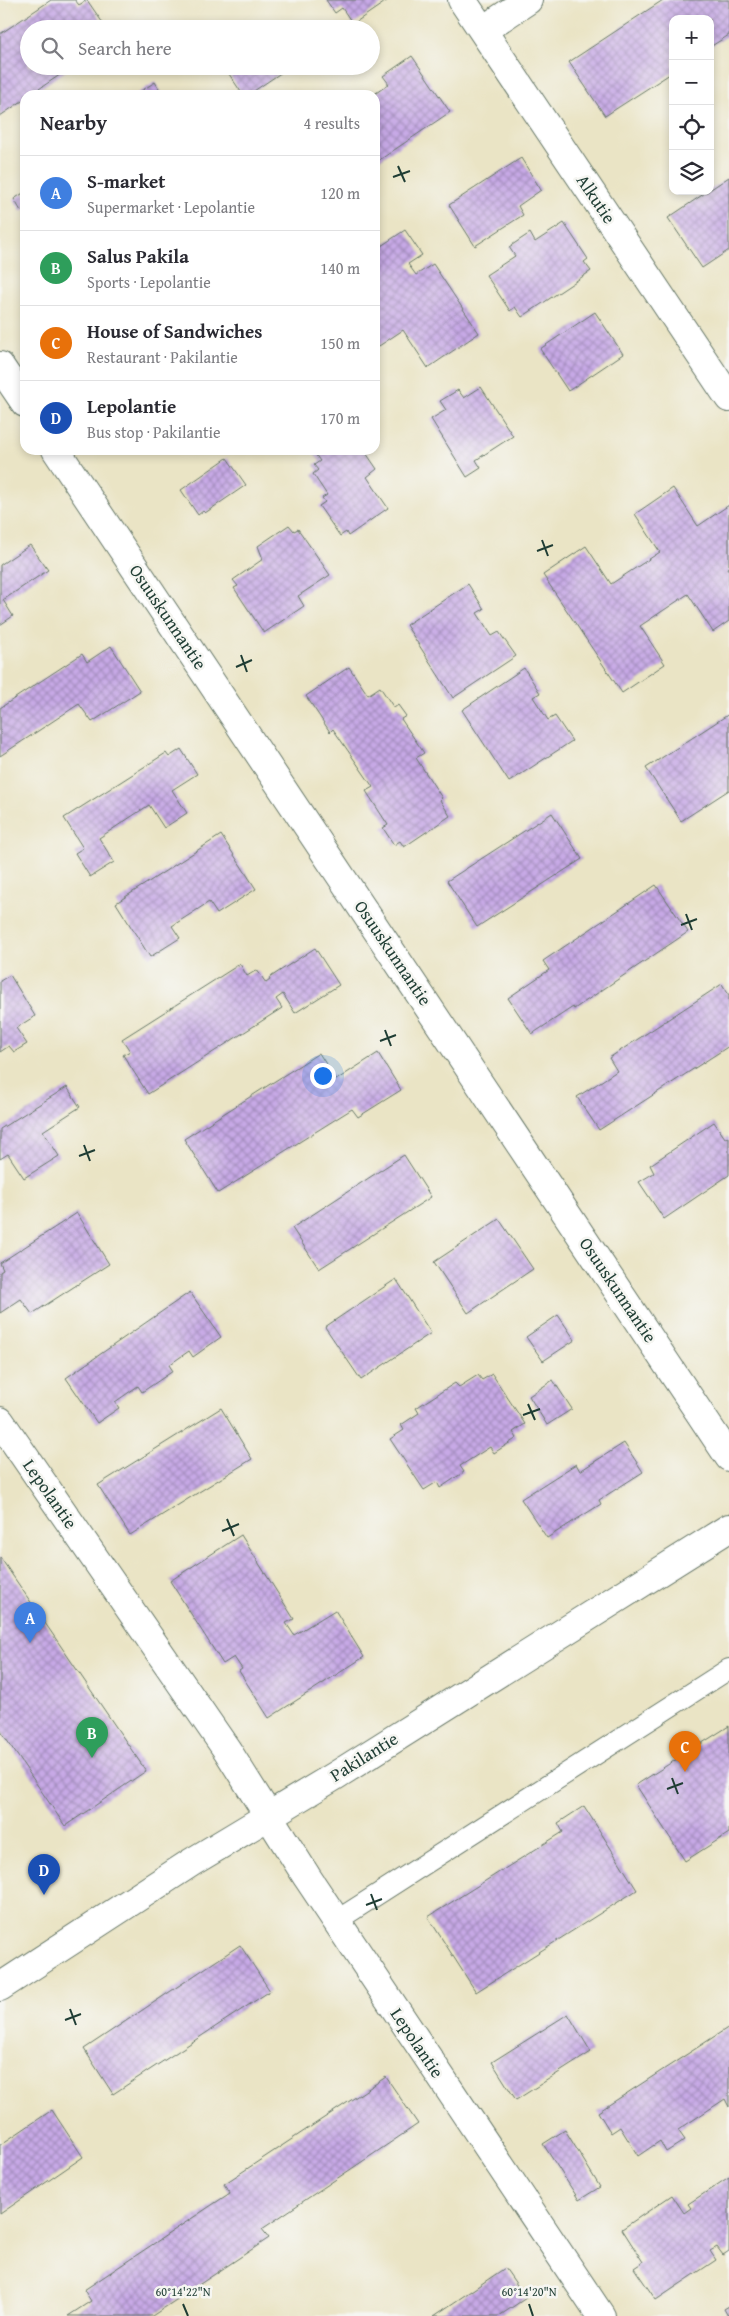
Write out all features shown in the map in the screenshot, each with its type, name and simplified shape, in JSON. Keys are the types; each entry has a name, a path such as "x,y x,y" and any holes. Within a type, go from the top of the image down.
{"street":[{"name":"Alkutie","path":"462,0 729,398"},
{"path":"483,30 528,0"},
{"path":"0,366 20,396"},
{"name":"Osuuskunnantie","path":"59,455 729,1457"},
{"name":"Lepolantie","path":"0,1421 221,1742 336,1921 601,2316"},
{"name":"Pakilantie","path":"0,1987 184,1867 729,1528"}],"lane":[{"path":"336,1921 729,1669"}],"building":[{"path":"51,0 75,0 79,5 87,0 101,20 21,20"},
{"path":"326,0 388,0 359,20 350,20 342,8 335,13"},
{"path":"663,0 729,0 729,35 714,44 714,15 669,15 669,75 605,116 569,62"},
{"path":"20,21 20,75 60,75 37,90 20,90 20,102 0,116 0,34"},
{"path":"412,56 450,112 380,160 380,90 389,84 383,76"},
{"path":"230,75 278,75 255,90 240,90"},
{"path":"155,82 160,90 143,90"},
{"path":"521,158 541,190 518,206 523,215 475,246 449,205"},
{"path":"729,177 729,250 702,268 668,218 702,195 714,195 714,187"},
{"path":"20,195 20,209 14,199"},
{"path":"564,223 588,259 584,262 591,271 522,317 515,307 510,311 486,275 515,256 509,247 530,233 535,242"},
{"path":"405,230 422,255 408,264 416,275 433,264 479,333 428,368 403,330 380,345 380,247"},
{"path":"595,312 623,354 568,391 540,349"},
{"path":"481,387 513,436 476,460 481,468 467,477 431,419 446,410 440,401 458,390 464,398"},
{"path":"316,455 367,455 377,469 367,477 388,508 348,536 346,532 340,536 319,506 325,502 322,498 327,495 313,474 318,470 314,465 320,461"},
{"path":"227,458 246,485 205,513 203,511 198,515 181,490"},
{"path":"673,488 698,526 729,505 729,567 727,568 729,571 729,621 713,632 688,594 640,626 665,664 622,693 543,575 586,546 611,584 660,552 635,514"},
{"path":"289,525 294,531 298,529 330,575 298,596 304,606 264,633 234,588 238,586 233,580 263,559 258,546"},
{"path":"30,545 48,570 3,600 13,616 0,625 0,565"},
{"path":"468,584 484,609 477,613 492,636 499,632 516,656 453,698 406,625"},
{"path":"111,646 140,691 92,722 79,704 0,756 0,708 82,654 87,662"},
{"path":"349,667 368,695 380,687 394,708 398,705 406,716 401,719 424,753 416,758 442,798 440,800 450,816 404,847 400,841 394,845 383,828 388,825 366,791 373,787 333,729 330,732 306,696"},
{"path":"524,668 540,693 533,697 548,720 555,716 572,741 509,782 462,710"},
{"path":"729,714 729,790 681,821 646,768"},
{"path":"181,749 197,774 172,790 187,813 164,828 149,805 99,838 114,862 90,877 75,853 83,848 64,818 166,753 169,757"},
{"path":"552,813 582,859 477,927 447,881"},
{"path":"221,835 256,889 217,914 209,902 172,926 180,938 150,957 116,903"},
{"path":"656,885 688,932 574,1009 573,1007 532,1034 508,998 549,970 543,961"},
{"path":"315,948 339,985 295,1013 283,994 276,999 282,1008 148,1094 123,1055 130,1051 122,1039 240,964 247,976 257,970 266,983 270,980 269,978"},
{"path":"10,975 35,1016 16,1028 27,1044 14,1052 9,1046 0,1052 0,981"},
{"path":"722,984 729,995 729,1046 599,1130 577,1097 617,1071 609,1058"},
{"path":"319,1053 336,1080 378,1053 401,1090 358,1117 352,1109 218,1193 184,1139"},
{"path":"67,1087 80,1107 43,1131 59,1156 24,1178 8,1154 0,1159 0,1129"},
{"path":"714,1122 725,1138 729,1137 729,1175 664,1219 639,1182 654,1173 650,1165"},
{"path":"404,1155 431,1197 319,1269 292,1228"},
{"path":"77,1213 109,1264 32,1314 21,1299 0,1313 0,1272 3,1270 0,1263"},
{"path":"499,1219 533,1269 468,1313 434,1262"},
{"path":"396,1279 431,1333 361,1380 325,1327"},
{"path":"190,1292 221,1337 193,1357 189,1351 169,1365 173,1371 142,1392 138,1386 115,1402 119,1408 97,1423 66,1378"},
{"path":"558,1315 575,1340 543,1361 526,1337"},
{"path":"492,1374 525,1424 513,1432 517,1438 494,1453 490,1447 460,1466 464,1472 440,1488 437,1482 424,1490 390,1439 404,1430 401,1425 419,1413 416,1408 455,1383 459,1387 478,1375 482,1380"},
{"path":"553,1380 572,1409 547,1425 529,1396"},
{"path":"221,1408 252,1459 130,1535 98,1485"},
{"path":"624,1443 643,1472 599,1500 601,1504 547,1538 521,1499 576,1464 580,1471"},
{"path":"241,1535 294,1619 286,1623 294,1635 335,1610 364,1657 269,1718 239,1671 242,1669 234,1657 223,1664 170,1581"},
{"path":"0,1557 146,1771 65,1826 0,1730"},
{"path":"729,1726 729,1833 685,1861 636,1785"},
{"path":"584,1806 637,1890 476,1992 428,1917 563,1832 558,1823"},
{"path":"240,1945 270,1991 113,2094 84,2049"},
{"path":"568,2014 591,2052 516,2100 492,2062"},
{"path":"729,2027 729,2107 725,2099 678,2130 685,2140 666,2152 660,2141 638,2156 620,2127 611,2133 598,2112"},
{"path":"386,2077 418,2124 262,2229 269,2238 152,2316 68,2316 91,2301 84,2290 230,2193 224,2184"},
{"path":"52,2110 83,2157 0,2214 0,2145"},
{"path":"565,2130 600,2187 579,2200 543,2144"},
{"path":"729,2177 729,2251 723,2255 717,2247 710,2251 716,2260 656,2300 634,2268 643,2262 622,2229 672,2195 684,2213 691,2208 688,2204"},
{"path":"505,2268 526,2298 499,2316 434,2316"},
{"path":"729,2306 729,2316 728,2316 724,2309"}],"place":[{"name":"S-market","path":"30,1643"},
{"name":"Salus Pakila","path":"92,1758"},
{"name":"House of Sandwiches","path":"685,1772"},
{"name":"Lepolantie","path":"44,1895"}]}
